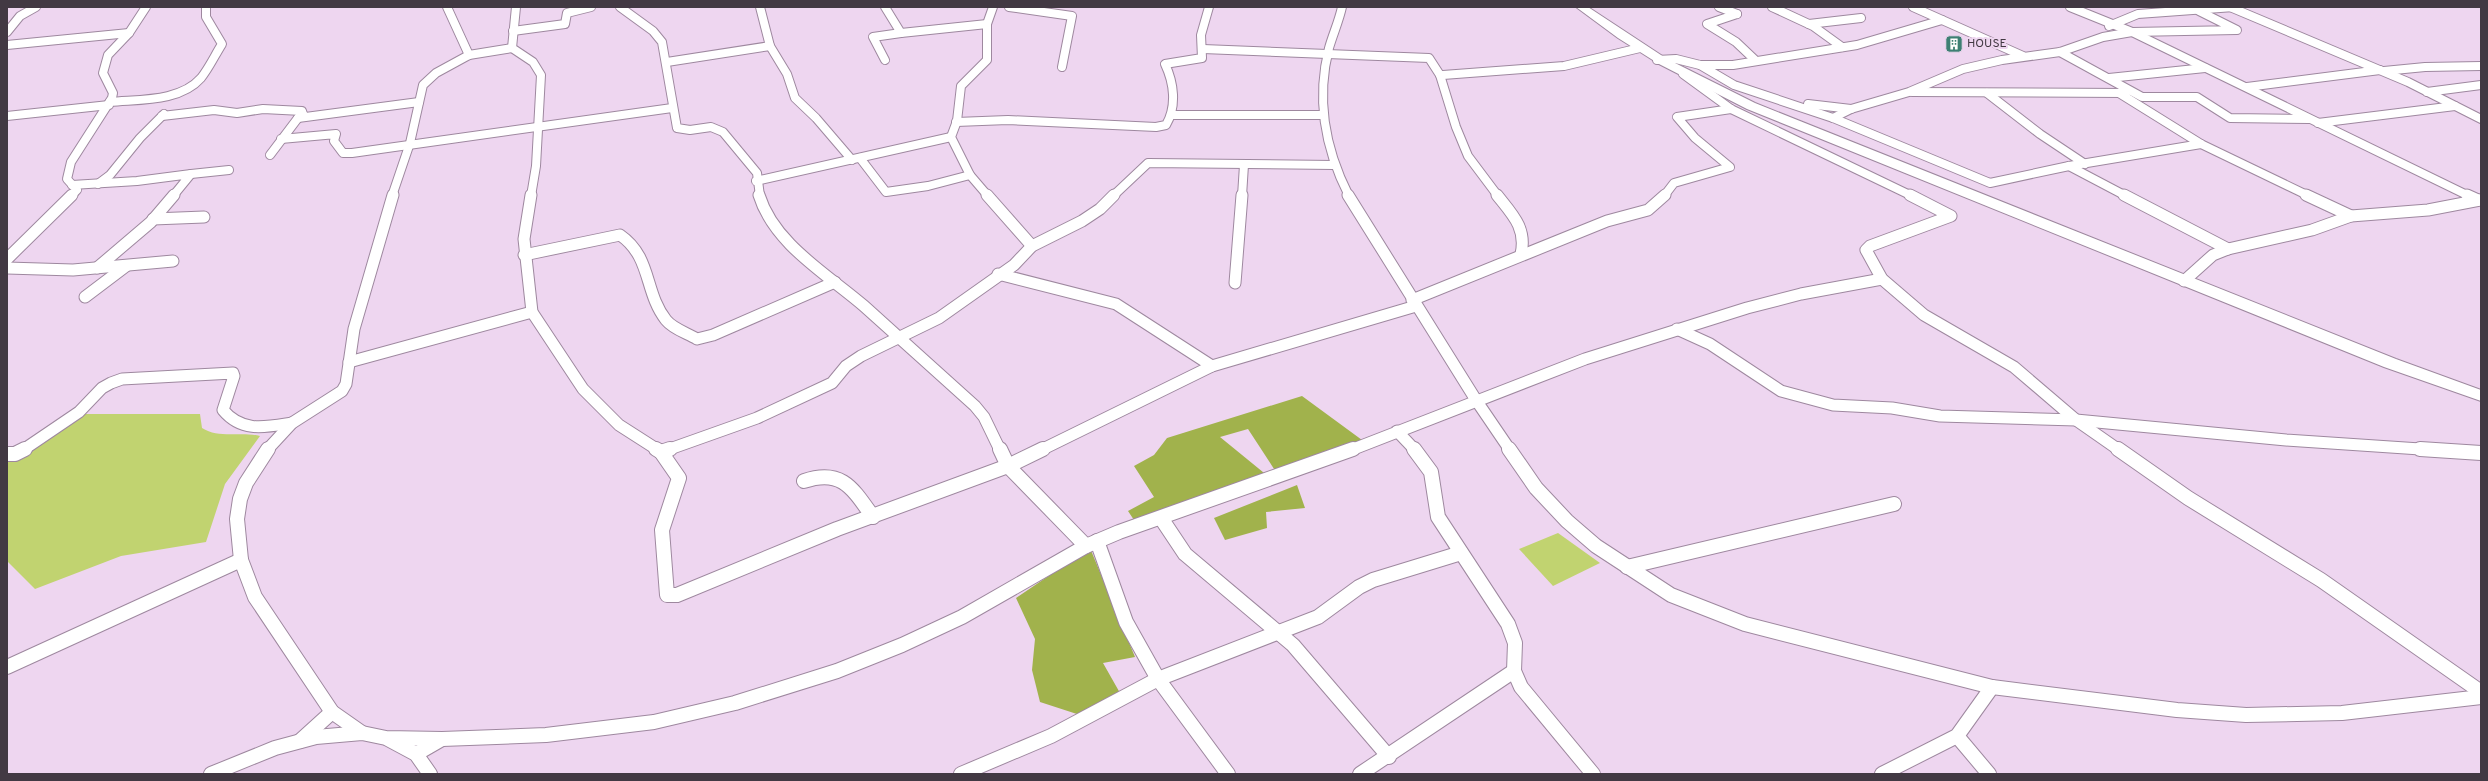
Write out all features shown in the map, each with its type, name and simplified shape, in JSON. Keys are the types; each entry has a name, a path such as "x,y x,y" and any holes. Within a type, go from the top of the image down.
{"main road":[{"path":"1581,7 1657,60 1751,106 2390,363 2481,396"}],"street":[{"path":"7,18 20,16 36,7"},
{"path":"7,259 77,190 67,181 66,173 80,146 110,104 113,93 103,73 108,55 129,33 146,7"},
{"path":"7,116 110,104 182,93 197,83 222,44 221,39 206,17 206,7"},
{"path":"447,7 469,55"},
{"path":"512,48 513,31 517,17 516,7"},
{"path":"513,31 565,24 567,13 591,7"},
{"path":"620,7 658,36 667,62 672,108 677,128 681,130 711,127 721,130 757,173 756,181 770,218 803,255 900,338 984,417 1008,466 1092,544 1126,622 1158,679 1228,774"},
{"path":"760,7 770,46 787,74 795,98 856,159 886,192 928,186 970,175"},
{"path":"885,7 901,33"},
{"path":"993,7 987,24 985,65 962,84 956,122 951,137 970,175 1032,246"},
{"path":"1009,7 1072,16"},
{"path":"1062,67 1073,7"},
{"path":"956,122 1008,120 1156,128 1166,125 1173,115 1171,77 1166,62 1202,58 1203,49 1201,35 1209,7"},
{"path":"1342,7 1327,55 1322,115 1334,165 1349,196 1414,303 1476,400 1536,488 1567,521 1627,567 1671,595 1745,624 1992,687 2177,710 2246,715 2342,714 2481,697"},
{"path":"1719,7 1736,14 1707,24 1736,42 1755,60"},
{"path":"1772,7 1809,24 1842,47"},
{"path":"1916,7 2024,57"},
{"path":"2070,7 2132,32 2480,200"},
{"path":"2135,7 2147,13"},
{"path":"2230,7 2382,71 2481,119"},
{"path":"2103,37 2110,24 2130,16 2147,13 2199,12 2234,7"},
{"path":"1833,118 1851,109 1908,92 1963,68 2060,52 2103,37 2132,32 2237,30 2199,12"},
{"path":"7,32 20,16"},
{"path":"1809,24 1861,18"},
{"path":"1657,60 1676,59 1700,65 1722,66 1842,47 1942,20"},
{"path":"885,60 873,36 987,24"},
{"path":"7,45 129,33"},
{"path":"667,62 770,46"},
{"path":"362,733 332,712 255,597 241,560 237,519 240,499 246,483 270,445 292,423 342,391 346,384 354,329 368,276 410,143 423,85 428,79 469,55 512,48 539,67 541,81 536,166 524,229 524,255 532,312 583,389 619,425 661,452 679,478 662,530 665,590 667,595 677,595 873,516 1008,466 1212,366 1414,303 1521,254 1608,221 1648,210 1658,203 1674,183 1730,167 1695,138 1677,117 1731,108"},
{"path":"1440,75 1564,66 1640,48"},
{"path":"1203,49 1429,58 1440,75 1460,139 1469,157 1490,188 1517,219 1523,233 1521,254"},
{"path":"2060,52 2135,93 2148,98 2197,97 2230,118 2314,121 2455,106"},
{"path":"1700,65 1734,85 1833,118 1984,182 1990,183 2069,166 2201,144"},
{"path":"2247,87 2425,67 2479,67"},
{"path":"2109,78 2205,68"},
{"path":"1683,74 1731,108 1950,214 1951,216 1870,246 1866,250 1882,279 1924,316 2014,367 2076,420 2188,498 2321,580 2481,692"},
{"path":"2427,92 2481,85"},
{"path":"1908,92 2135,93"},
{"path":"1987,93 2040,134 2085,164"},
{"path":"2119,93 2201,144 2351,216"},
{"path":"298,118 418,102"},
{"path":"1788,102 1851,109"},
{"path":"281,139 336,134 334,141 343,153 410,143 537,129 672,108"},
{"path":"97,184 110,175 140,138 163,115 214,110 250,112 263,109 302,111 303,114 281,139 270,155"},
{"path":"1173,115 1322,115"},
{"path":"756,181 951,137"},
{"path":"661,452 757,418 832,383 846,366 861,356 900,338 949,312 998,274 1014,265 1032,246 1082,221 1100,209 1143,166 1148,163 1334,165"},
{"path":"1235,283 1244,165"},
{"path":"2069,166 2228,249"},
{"path":"72,185 97,184 229,170"},
{"path":"97,268 153,220 191,174"},
{"path":"2184,281 2213,255 2228,249 2312,230 2351,216 2428,210 2480,200"},
{"path":"153,220 204,217"},
{"path":"524,255 620,235 625,237 640,257 666,320 697,339 713,336 835,282"},
{"path":"7,268 61,270 126,266 173,261"},
{"path":"86,297 126,266"},
{"path":"998,274 1051,289 1116,304 1212,366"},
{"path":"211,774 275,748 316,737 362,733 386,738 546,735 654,722 735,703 837,671 902,645 962,617 1092,544 1307,466 1585,359 1677,328 1704,323 1801,294 1882,279"},
{"path":"349,362 532,312"},
{"path":"1677,328 1710,344 1781,391 1813,401 1833,405 1892,408 1940,416 2076,420 2286,440 2481,453"},
{"path":"7,454 15,454 29,446 79,412 102,388 122,379 233,373 234,376 223,410 228,418 236,424 249,428 292,423"},
{"path":"1397,431 1427,466 1433,477 1433,507 1461,553 1508,624 1515,643 1514,671 1521,687 1593,774"},
{"path":"804,481 824,474 839,477 854,491 873,516"},
{"path":"1627,567 1894,504"},
{"path":"1161,518 1185,554 1293,646 1389,757"},
{"path":"962,774 1051,736 1158,679 1318,617 1359,587 1373,580 1461,553"},
{"path":"7,667 241,560"},
{"path":"1368,772 1514,671"},
{"path":"1882,774 1957,736 1992,687"},
{"path":"299,742 332,712"},
{"path":"1957,736 1989,774"},
{"path":"386,738 416,754 430,774"},
{"path":"416,754 442,738"}],"green space":[{"path":"1302,396 1362,440 1276,472 1248,429 1220,437 1269,477 1138,526 1128,511 1154,497 1134,466 1154,455 1167,438"},
{"path":"83,414 200,414 202,428 209,431 223,434 260,436 225,484 206,542 121,556 35,589 7,561 7,463"},
{"path":"1297,485 1305,508 1266,512 1267,528 1225,540 1214,518"},
{"path":"1558,533 1600,563 1553,586 1519,549"},
{"path":"1090,548 1135,657 1103,663 1120,693 1080,715 1040,702 1032,670 1035,639 1016,598"}],"place":[{"name":"HOUSE","path":"1954,44"}]}
